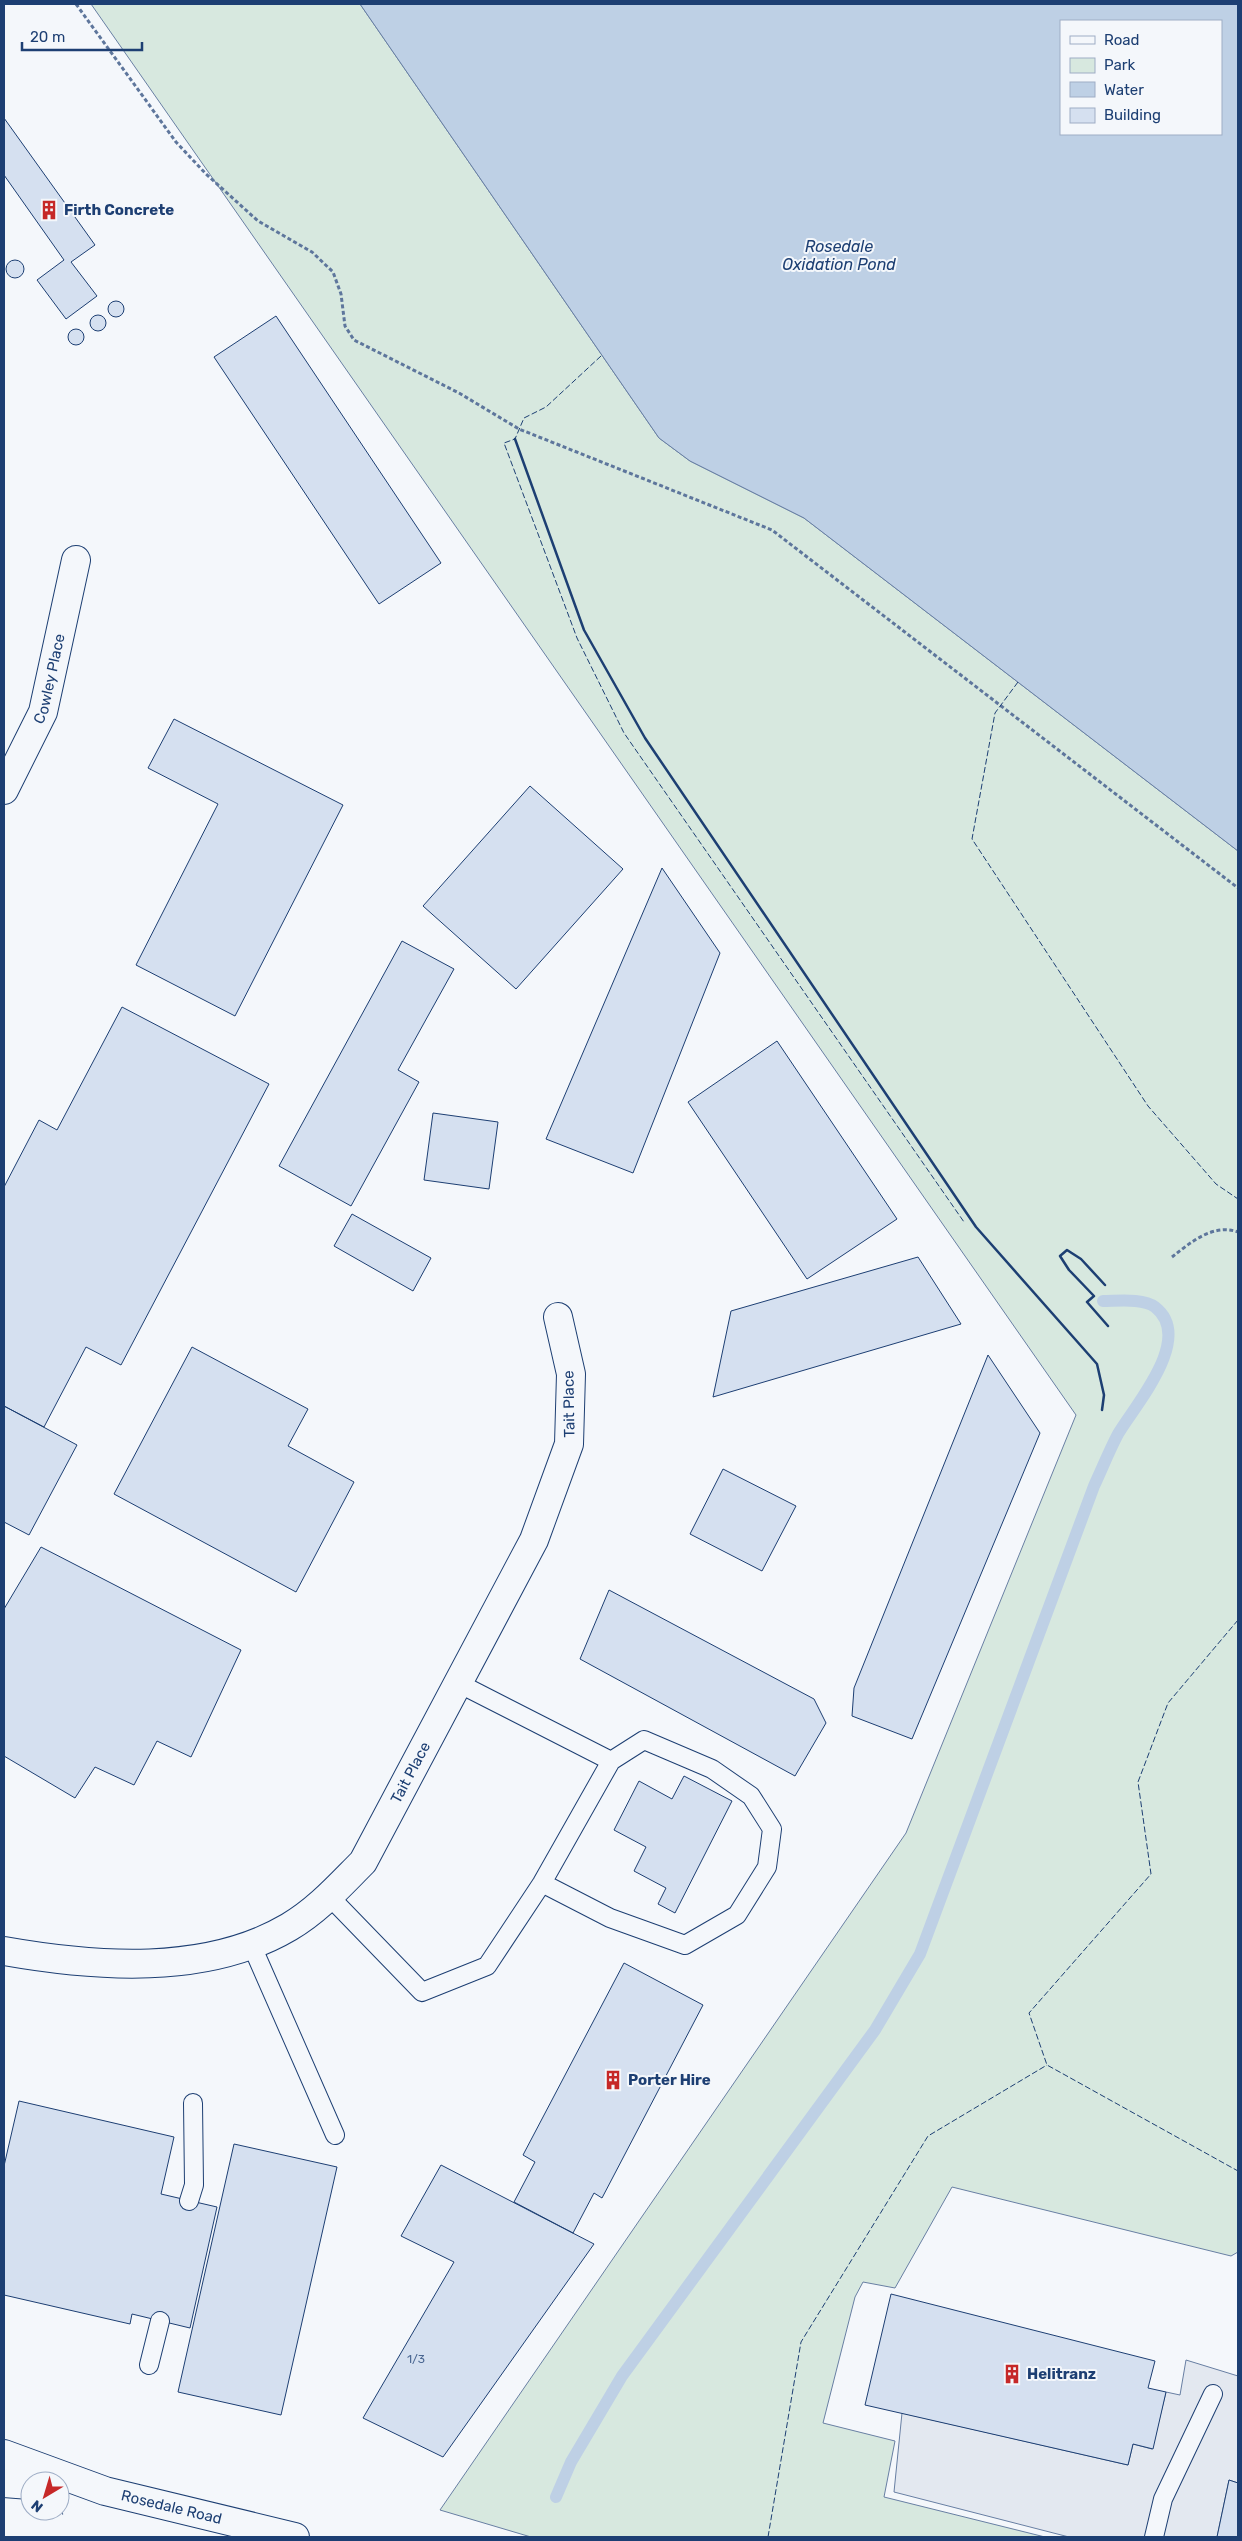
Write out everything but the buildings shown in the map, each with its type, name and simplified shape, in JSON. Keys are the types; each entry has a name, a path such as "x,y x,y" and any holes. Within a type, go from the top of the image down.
{"street":[{"name":"Cowley Place","path":"4,790 43,712 76,560"},
{"name":"Tait Place","path":"4,1951 46,1958 165,1964 252,1946 290,1927 329,1896 363,1862 534,1540 570,1444 571,1374 558,1317"},
{"name":"Rosedale Road","path":"4,2454 105,2492 295,2537"},
{"path":"4,2483 20,2485"},
{"name":"Rosedale Road","path":"70,2489 105,2492"}],"lane":[{"path":"458,1683 611,1762"},
{"path":"329,1896 422,1992 488,1966 542,1883 611,1762 644,1740 712,1769 752,1796 772,1829 767,1867 737,1915 685,1945 610,1918 542,1883"},
{"path":"252,1946 336,2135"},
{"path":"190,2201 194,2185 193,2103"},
{"path":"149,2365 160,2321"},
{"path":"1154,2537 1163,2499 1213,2394"}],"path":[{"path":"76,4 176,142 206,174 258,221 312,252 333,272 341,294 345,326 354,340 459,393 519,428 772,530 1238,888"},
{"path":"1172,1257 1196,1238 1209,1233 1222,1230 1238,1232"}],"green space":[{"path":"91,4 360,4 659,438 690,461 804,518 1238,851 1238,2252 1231,2256 952,2187 895,2288 863,2282 855,2297 823,2423 895,2441 884,2497 1045,2537 531,2537 440,2510 906,1833 1076,1415"}],"shaded area":[{"path":"1186,2360 1238,2376 1238,2483 1229,2480 1217,2537 1069,2537 894,2492 902,2413 1128,2465 1133,2444 1152,2449 1166,2392 1180,2395"}],"water":[{"name":"Rosedale Oxidation Pond","path":"360,4 1238,4 1238,851 804,518 690,461 659,438"}],"waterway":[{"path":"556,2497 571,2462 622,2376 875,2030 920,1954 1094,1486 1118,1434 1148,1389 1165,1353 1168,1336 1166,1320 1155,1307 1137,1301 1103,1301"}],"fence":[{"path":"601,356 546,407 524,418 515,439 504,443 577,638 624,733 964,1222"},
{"path":"1018,682 995,713 972,839 1148,1106 1216,1184 1238,1199"},
{"path":"1238,1620 1168,1703 1138,1782 1151,1874 1029,2013 1047,2065 1238,2171"},
{"path":"768,2537 801,2342 928,2136 1047,2065"}],"wall":[{"path":"515,439 584,630 645,738 976,1227 1097,1364 1104,1395 1102,1410"},
{"path":"1105,1285 1081,1259 1067,1250 1060,1256 1069,1270 1094,1296 1087,1302 1108,1326"}],"place":[{"name":"Firth Concrete","path":"49,210"},
{"name":"Porter Hire","path":"613,2080"},
{"name":"Helitranz","path":"1012,2374"}]}
